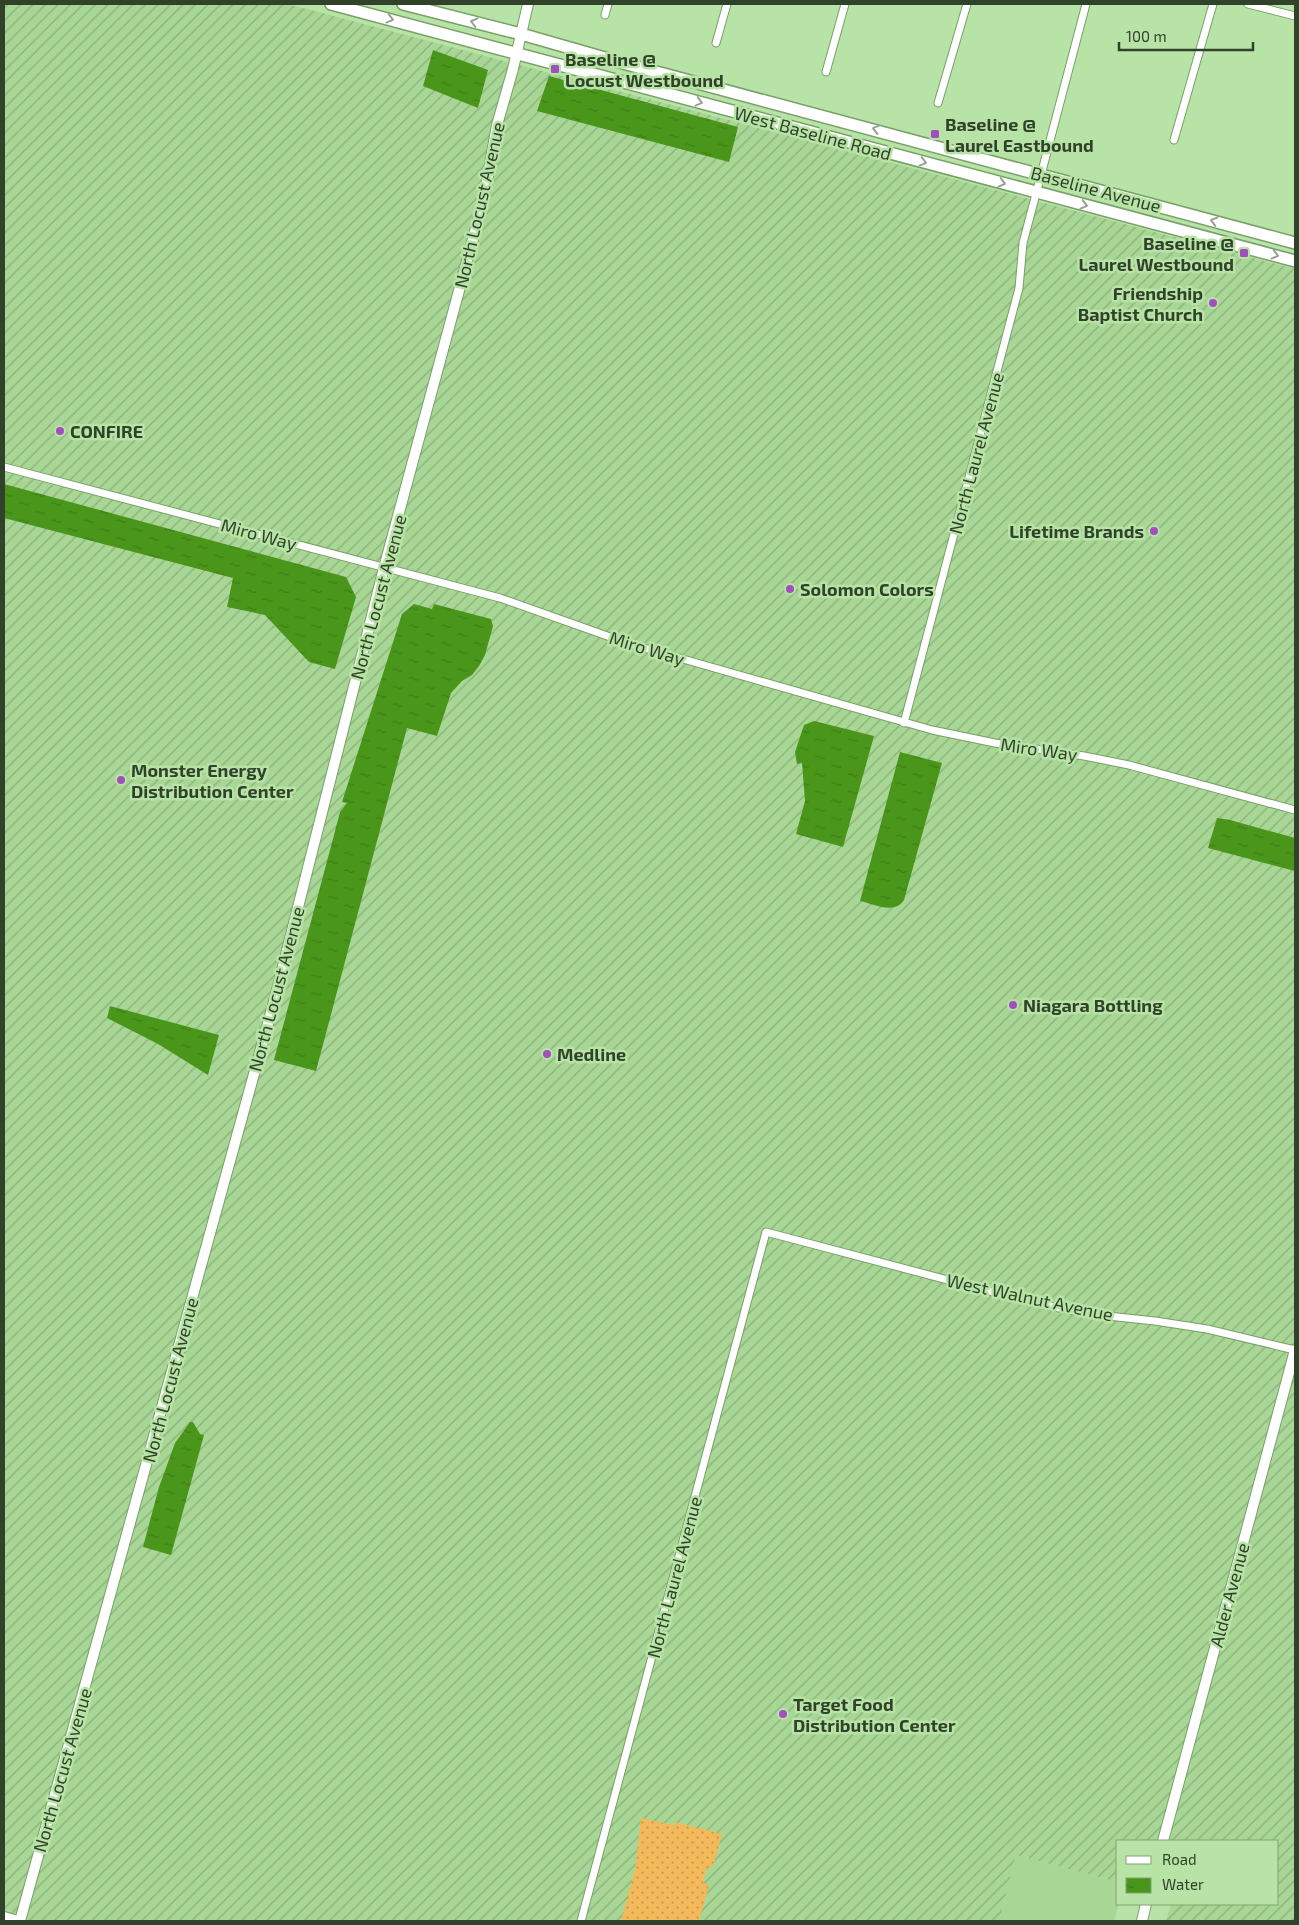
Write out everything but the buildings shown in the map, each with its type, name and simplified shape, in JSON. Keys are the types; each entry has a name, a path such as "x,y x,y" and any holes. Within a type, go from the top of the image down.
{"main road":[{"name":"West Baseline Road","path":"331,4 1039,182 1295,261"},
{"name":"Baseline Avenue","path":"403,4 522,34 1039,182 1295,243"}],"street":[{"name":"North Locust Avenue","path":"19,1921 275,998 384,568 484,198 497,125 522,34 528,4"},
{"path":"605,14 608,4"},
{"path":"716,43 727,4"},
{"path":"826,72 845,4"},
{"path":"938,103 967,4"},
{"name":"North Laurel Avenue","path":"904,722 1019,288 1023,243 1086,4"},
{"path":"1174,140 1212,4"},
{"path":"1248,4 1295,16"},
{"name":"Miro Way","path":"4,467 500,598 627,643 904,722 968,738 1130,765 1295,810"},
{"name":"North Laurel Avenue","path":"581,1921 766,1232"},
{"name":"West Walnut Avenue","path":"766,1232 1035,1302 1089,1314 1207,1329 1295,1350"},
{"name":"Alder Avenue","path":"1163,1840 1295,1350"},
{"path":"1142,1921 1146,1905"},
{"path":"4,1917 19,1921"}],"shaded area":[{"path":"4,4 288,4 1295,269 1295,1921 1166,1921 1171,1905 1279,1905 1279,1840 1116,1840 1116,1881 1016,1855 999,1921 4,1921"},
{"path":"641,1818 674,1825 675,1822 722,1834 713,1867 708,1866 703,1883 709,1885 699,1921 621,1921 635,1869"},
{"path":"1016,1855 1116,1881 1116,1905 1119,1905 1114,1921 999,1921"}],"water":[{"path":"433,50 488,70 478,108 423,86"},
{"path":"549,76 738,127 729,162 537,111"},
{"path":"4,484 346,577 356,597 335,669 309,662 265,615 227,607 233,578 4,518"},
{"path":"414,604 432,609 434,604 491,619 493,626 485,655 479,666 472,675 462,681 451,693 437,736 407,728 316,1071 274,1060 340,812 347,803 342,802 402,614"},
{"path":"814,721 874,736 843,847 796,834 805,801 802,763 797,764 795,752 804,725"},
{"path":"900,752 942,763 904,900 895,907 889,908 860,901"},
{"path":"1217,818 1295,838 1295,871 1208,848"},
{"path":"110,1006 219,1035 208,1075 158,1044 107,1018"},
{"path":"190,1422 193,1422 200,1434 204,1435 171,1555 143,1547 159,1487 175,1443"}],"place":[{"name":"Baseline @ Locust Westbound","path":"555,69"},
{"name":"Baseline @ Laurel Eastbound","path":"935,134"},
{"name":"Baseline @ Laurel Westbound","path":"1244,253"},
{"name":"Friendship Baptist Church","path":"1213,303"},
{"name":"CONFIRE","path":"60,431"},
{"name":"Lifetime Brands","path":"1154,531"},
{"name":"Solomon Colors","path":"790,589"},
{"name":"Monster Energy Distribution Center","path":"121,780"},
{"name":"Niagara Bottling","path":"1013,1005"},
{"name":"Medline","path":"547,1054"},
{"name":"Target Food Distribution Center","path":"783,1714"}]}
